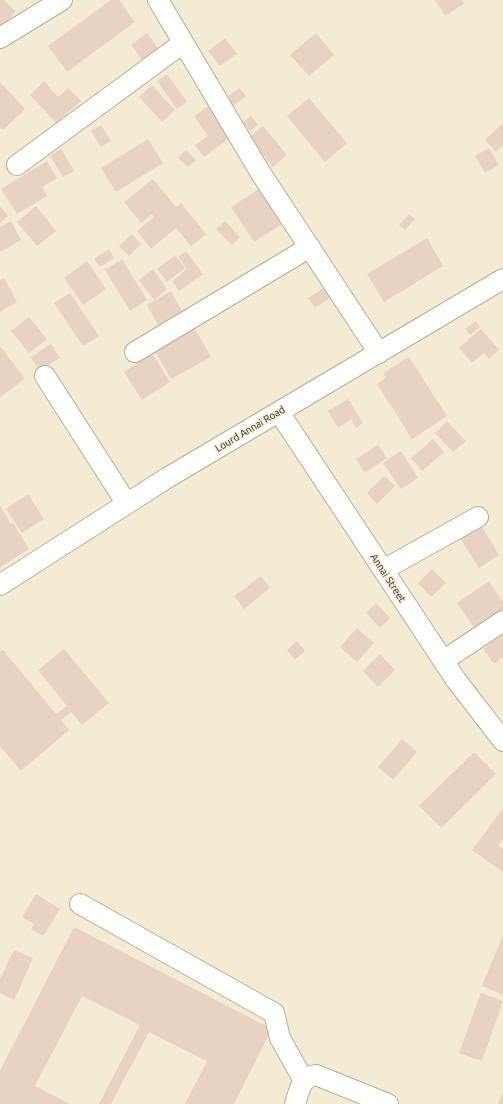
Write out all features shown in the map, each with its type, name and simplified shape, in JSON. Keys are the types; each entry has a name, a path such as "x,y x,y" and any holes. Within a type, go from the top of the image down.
{"street":[{"path":"0,38 62,0"},
{"path":"158,0 260,172 379,353"},
{"path":"17,165 183,43"},
{"path":"135,352 310,247"},
{"name":"Lourd Annai Road","path":"0,585 167,478 503,279"},
{"path":"45,376 127,504"},
{"name":"Annai Street","path":"279,412 443,661 503,741"},
{"path":"383,570 478,517"},
{"path":"443,661 503,621"},
{"path":"80,904 274,1012 280,1038 304,1081"},
{"path":"295,1104 304,1081 310,1076 318,1075 388,1104"}],"building":[{"path":"0,0 4,0 16,12 0,28"},
{"path":"111,0 119,0 135,22 67,72 48,46"},
{"path":"435,0 462,0 464,4 445,16"},
{"path":"147,33 158,48 142,60 131,45"},
{"path":"316,33 334,55 309,76 290,55"},
{"path":"225,38 237,54 220,66 208,51"},
{"path":"167,74 187,102 177,109 157,81"},
{"path":"44,81 58,97 68,88 81,101 56,123 30,95"},
{"path":"0,82 25,109 3,130 0,128"},
{"path":"152,85 175,110 162,122 139,97"},
{"path":"239,88 246,96 233,106 226,98"},
{"path":"309,98 347,143 325,162 287,116"},
{"path":"210,105 232,136 204,157 195,145 208,136 194,116"},
{"path":"251,116 258,125 250,131 243,122"},
{"path":"503,123 503,145 496,152 485,140"},
{"path":"101,125 111,141 101,147 91,131"},
{"path":"263,126 287,155 273,167 249,138"},
{"path":"148,139 163,163 116,192 101,168"},
{"path":"489,148 499,165 485,173 475,156"},
{"path":"61,149 74,171 63,177 50,156"},
{"path":"186,150 196,160 188,167 178,158"},
{"path":"47,161 57,178 42,187 47,196 17,214 1,189"},
{"path":"153,179 176,207 181,203 206,234 191,246 176,228 151,249 137,231 154,217 152,214 141,223 124,202"},
{"path":"262,187 285,222 254,242 231,207"},
{"path":"0,206 8,216 0,223"},
{"path":"36,206 56,231 37,246 17,222"},
{"path":"409,214 415,219 405,230 399,225"},
{"path":"11,221 21,240 0,252 0,227"},
{"path":"225,221 240,237 232,245 216,229"},
{"path":"132,234 141,244 129,256 119,246"},
{"path":"427,238 443,266 384,302 367,274"},
{"path":"109,249 114,258 100,267 94,259"},
{"path":"186,251 203,274 179,291 172,281 187,269 178,257"},
{"path":"175,255 185,268 167,282 157,269"},
{"path":"122,259 147,300 130,311 105,270"},
{"path":"87,261 106,289 83,305 64,278"},
{"path":"153,269 167,289 154,300 139,280"},
{"path":"4,278 17,302 0,312 0,280"},
{"path":"328,285 334,295 315,308 308,298"},
{"path":"171,291 185,317 161,330 147,305"},
{"path":"70,293 99,336 83,346 54,303"},
{"path":"29,317 47,339 29,353 11,331"},
{"path":"476,321 480,327 470,335 465,329"},
{"path":"195,329 211,357 171,379 155,351"},
{"path":"481,329 499,350 489,359 484,353 472,363 459,348"},
{"path":"51,344 60,358 39,371 31,357"},
{"path":"1,347 25,379 0,397 0,348"},
{"path":"152,353 170,382 142,400 124,372"},
{"path":"409,357 447,416 412,439 377,384 386,378 383,373"},
{"path":"348,399 363,423 356,428 351,419 338,428 328,411"},
{"path":"447,421 466,441 453,452 435,433"},
{"path":"433,439 444,452 422,471 411,458"},
{"path":"378,445 387,458 365,473 356,459"},
{"path":"401,451 418,478 401,489 383,463"},
{"path":"384,476 395,486 377,504 367,493"},
{"path":"28,494 44,519 22,533 6,509"},
{"path":"0,506 11,524 13,523 29,549 0,567"},
{"path":"479,522 499,555 479,568 458,535"},
{"path":"432,569 446,583 431,597 418,583"},
{"path":"261,576 270,588 244,609 234,596"},
{"path":"489,581 503,602 503,612 476,630 457,603"},
{"path":"376,603 390,618 380,628 366,613"},
{"path":"357,628 374,643 357,662 340,647"},
{"path":"503,634 503,657 494,664 483,649"},
{"path":"297,641 305,651 295,660 287,650"},
{"path":"64,649 109,703 82,725 71,712 61,720 69,730 21,771 0,746 0,652 3,650 56,714 67,706 38,670"},
{"path":"380,654 395,670 378,687 363,671"},
{"path":"402,739 417,752 393,780 378,767"},
{"path":"474,752 496,774 441,828 419,806"},
{"path":"503,808 503,839 498,845 503,849 503,872 472,850"},
{"path":"36,894 60,909 43,936 31,929 34,924 22,917"},
{"path":"74,927 272,1029 234,1104 185,1104 207,1061 149,1032 111,1104 99,1104 140,1025 82,996 35,1086 70,1104 0,1104 0,1071"},
{"path":"503,935 503,995 482,986"},
{"path":"14,950 33,958 14,1000 0,993 0,979"},
{"path":"481,993 503,1001 482,1061 459,1053"},
{"path":"503,1091 503,1104 498,1104"}]}
